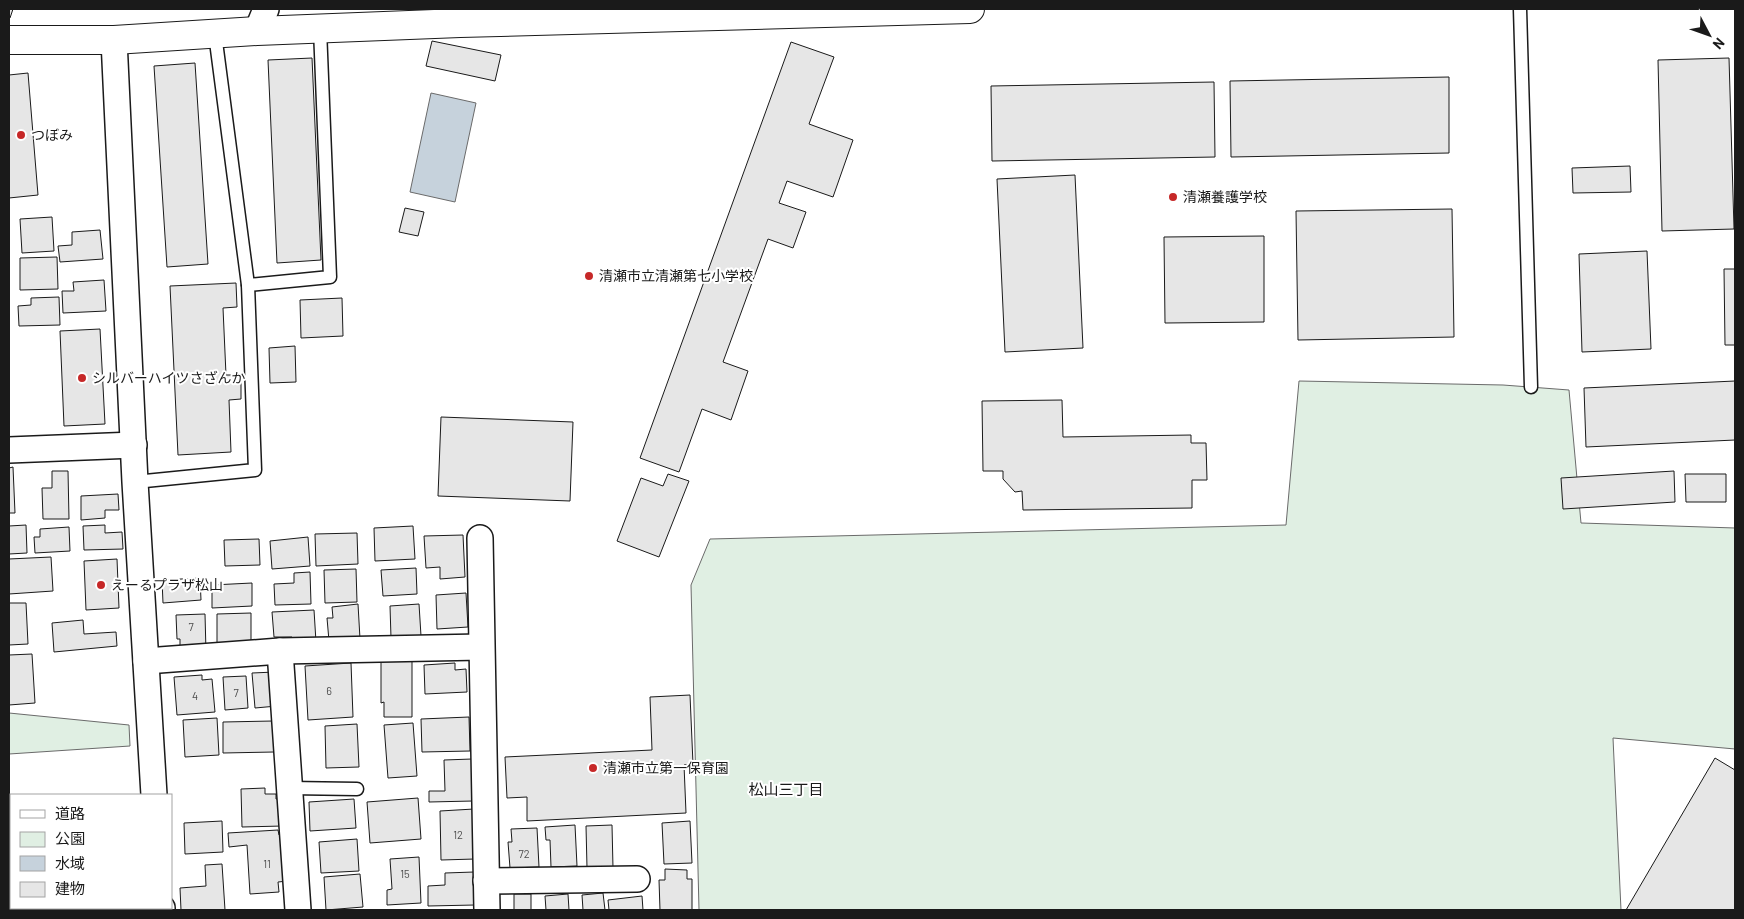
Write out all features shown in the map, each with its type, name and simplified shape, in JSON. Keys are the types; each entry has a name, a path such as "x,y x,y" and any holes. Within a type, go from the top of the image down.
{"street":[{"path":"9,40 114,40 215,34 262,20 320,28 460,16 970,9"},
{"path":"114,40 135,482 154,794"},
{"path":"9,450 134,445"},
{"path":"480,538 487,910"},
{"path":"146,661 280,651 481,647"},
{"path":"280,651 298,910"},
{"path":"486,881 637,879"}],"lane":[{"path":"1520,9 1531,387"},
{"path":"248,285 330,277 320,28"},
{"path":"135,482 255,470 248,285 215,34"},
{"path":"289,788 358,789"}],"green space":[{"path":"1299,381 1503,385 1569,390 1581,523 1735,528 1735,749 1613,738 1621,910 699,910 691,585 710,539 1286,525"},
{"path":"9,713 129,725 130,746 9,754"}],"water":[{"path":"431,93 476,103 455,202 410,192"}],"building":[{"path":"9,9 13,9 10,18 9,18"},
{"path":"432,41 501,55 495,81 426,66"},
{"path":"791,42 834,57 809,124 853,140 833,197 787,181 779,203 806,212 793,248 768,239 723,362 748,371 731,420 702,409 679,472 640,458"},
{"path":"312,58 321,260 277,263 268,60"},
{"path":"1729,58 1734,229 1662,231 1658,60"},
{"path":"195,63 208,264 167,267 154,66"},
{"name":"つぼみ","path":"28,73 38,195 9,198 9,75"},
{"path":"1449,77 1449,153 1231,157 1230,81"},
{"path":"1214,82 1215,157 992,161 991,86"},
{"path":"1630,166 1631,192 1573,193 1572,168"},
{"path":"1075,175 1083,348 1005,352 997,179"},
{"path":"405,208 424,212 418,236 399,232"},
{"path":"1452,209 1454,337 1298,340 1296,211"},
{"path":"52,217 54,251 22,253 20,219"},
{"path":"100,230 103,259 60,262 58,246 72,245 72,232"},
{"path":"1264,236 1264,322 1165,323 1164,237"},
{"path":"1647,251 1651,349 1582,352 1579,254"},
{"path":"57,257 58,289 20,290 20,258"},
{"path":"1724,269 1735,269 1735,345 1725,345"},
{"path":"104,280 106,311 63,313 62,291 74,291 73,282"},
{"path":"236,283 237,307 223,308 226,375 241,375 241,399 229,400 231,452 178,455 170,286"},
{"path":"59,297 60,325 19,326 18,306 31,305 31,298"},
{"path":"342,298 343,336 301,338 300,300"},
{"name":"シルバーハイツさざんか","path":"100,329 105,424 64,426 60,331"},
{"path":"295,346 296,382 270,383 269,348"},
{"path":"1735,381 1735,440 1586,447 1584,388"},
{"path":"1062,400 1063,437 1191,435 1191,443 1206,443 1207,480 1192,480 1192,508 1023,510 1022,491 1015,492 1003,479 1003,471 983,471 982,401"},
{"path":"441,417 573,422 570,501 438,496"},
{"path":"13,467 15,513 9,513 9,468"},
{"path":"52,471 68,471 69,519 43,519 42,488 52,488"},
{"path":"1674,471 1675,502 1563,509 1561,478"},
{"path":"668,474 689,481 659,557 617,541 641,478 663,486"},
{"path":"1685,474 1726,474 1726,502 1686,502"},
{"path":"118,494 119,510 105,510 105,518 81,520 81,496"},
{"path":"26,525 27,553 9,554 9,526"},
{"path":"105,525 105,533 122,532 123,549 84,550 83,526"},
{"path":"413,526 415,559 375,561 374,528"},
{"path":"69,527 70,551 35,553 34,537 40,537 40,529"},
{"path":"357,533 358,564 316,566 315,534"},
{"path":"463,535 465,577 440,579 440,567 426,568 424,536"},
{"path":"308,537 310,566 272,569 270,541"},
{"path":"259,539 260,565 225,566 224,540"},
{"path":"51,557 53,591 9,594 9,559"},
{"name":"えーるプラザ松山","path":"117,559 119,608 86,610 84,561"},
{"path":"416,568 417,594 383,596 381,570"},
{"path":"356,569 357,602 325,603 324,570"},
{"path":"310,572 311,604 275,605 274,584 294,583 294,573"},
{"path":"200,578 201,600 163,603 162,580"},
{"path":"252,583 252,606 212,608 212,585"},
{"path":"466,593 468,627 437,629 436,595"},
{"path":"9,603 26,603 28,644 9,645"},
{"path":"358,604 360,639 329,641 327,618 333,618 332,607"},
{"path":"419,604 421,636 391,638 390,606"},
{"path":"314,610 316,642 292,644 292,637 274,637 272,612"},
{"path":"251,613 251,642 217,643 217,614"},
{"path":"205,614 206,652 180,653 180,639 177,639 176,615"},
{"path":"83,620 84,634 116,632 117,646 54,652 52,623"},
{"path":"32,654 35,703 9,705 9,655"},
{"path":"381,661 412,661 412,717 384,717 384,702 381,703"},
{"path":"351,663 353,717 308,720 305,666"},
{"path":"455,663 455,670 466,669 467,692 425,694 424,665"},
{"path":"275,672 277,706 255,708 252,673"},
{"path":"202,675 202,680 212,679 215,712 177,715 174,677"},
{"path":"246,676 248,708 225,710 223,677"},
{"path":"690,695 693,764 684,765 686,813 527,821 527,797 507,798 505,757 652,750 650,697"},
{"path":"469,717 470,751 422,752 421,719"},
{"path":"217,718 219,755 185,757 183,720"},
{"path":"273,721 274,752 223,753 223,722"},
{"path":"413,723 417,776 388,778 384,725"},
{"path":"357,724 359,767 326,768 325,726"},
{"path":"1715,758 1735,770 1735,910 1626,910"},
{"path":"472,759 473,801 429,802 429,791 445,791 444,760"},
{"path":"265,788 265,794 276,794 276,799 283,799 283,826 242,827 241,789"},
{"path":"418,798 421,839 370,843 367,802"},
{"path":"354,799 356,828 310,831 309,802"},
{"path":"474,809 475,859 441,860 440,811"},
{"path":"222,821 223,852 185,854 184,823"},
{"path":"690,821 692,863 664,864 662,823"},
{"path":"575,825 577,866 551,867 550,840 546,840 545,827"},
{"path":"612,825 613,868 587,868 586,826"},
{"path":"537,828 539,867 510,868 508,842 512,842 511,829"},
{"path":"278,830 279,835 285,834 288,881 278,882 279,892 250,894 247,845 229,847 228,833"},
{"path":"357,839 359,871 321,873 319,842"},
{"path":"419,857 421,903 387,905 387,890 392,889 390,859"},
{"path":"222,864 225,910 181,910 180,888 206,886 205,865"},
{"path":"665,869 687,870 687,879 692,879 692,910 660,910 659,880 665,880"},
{"path":"474,872 475,905 428,906 428,886 445,885 445,873"},
{"path":"360,874 363,907 326,910 324,877"},
{"path":"603,893 605,910 583,910 582,895"},
{"path":"514,894 531,894 531,910 514,910"},
{"path":"568,894 569,910 546,910 545,896"},
{"path":"642,896 643,910 609,910 608,900"},
{"path":"68,909 115,909 115,910"}],"place":[{"name":"つぼみ","path":"21,135"},
{"name":"清瀬養護学校","path":"1173,197"},
{"name":"清瀬市立清瀬第七小学校","path":"589,276"},
{"name":"シルバーハイツさざんか","path":"82,378"},
{"name":"えーるプラザ松山","path":"101,585"},
{"name":"清瀬市立第一保育園","path":"593,768"}],"district":[{"name":"松山三丁目","path":"786,790"}]}
